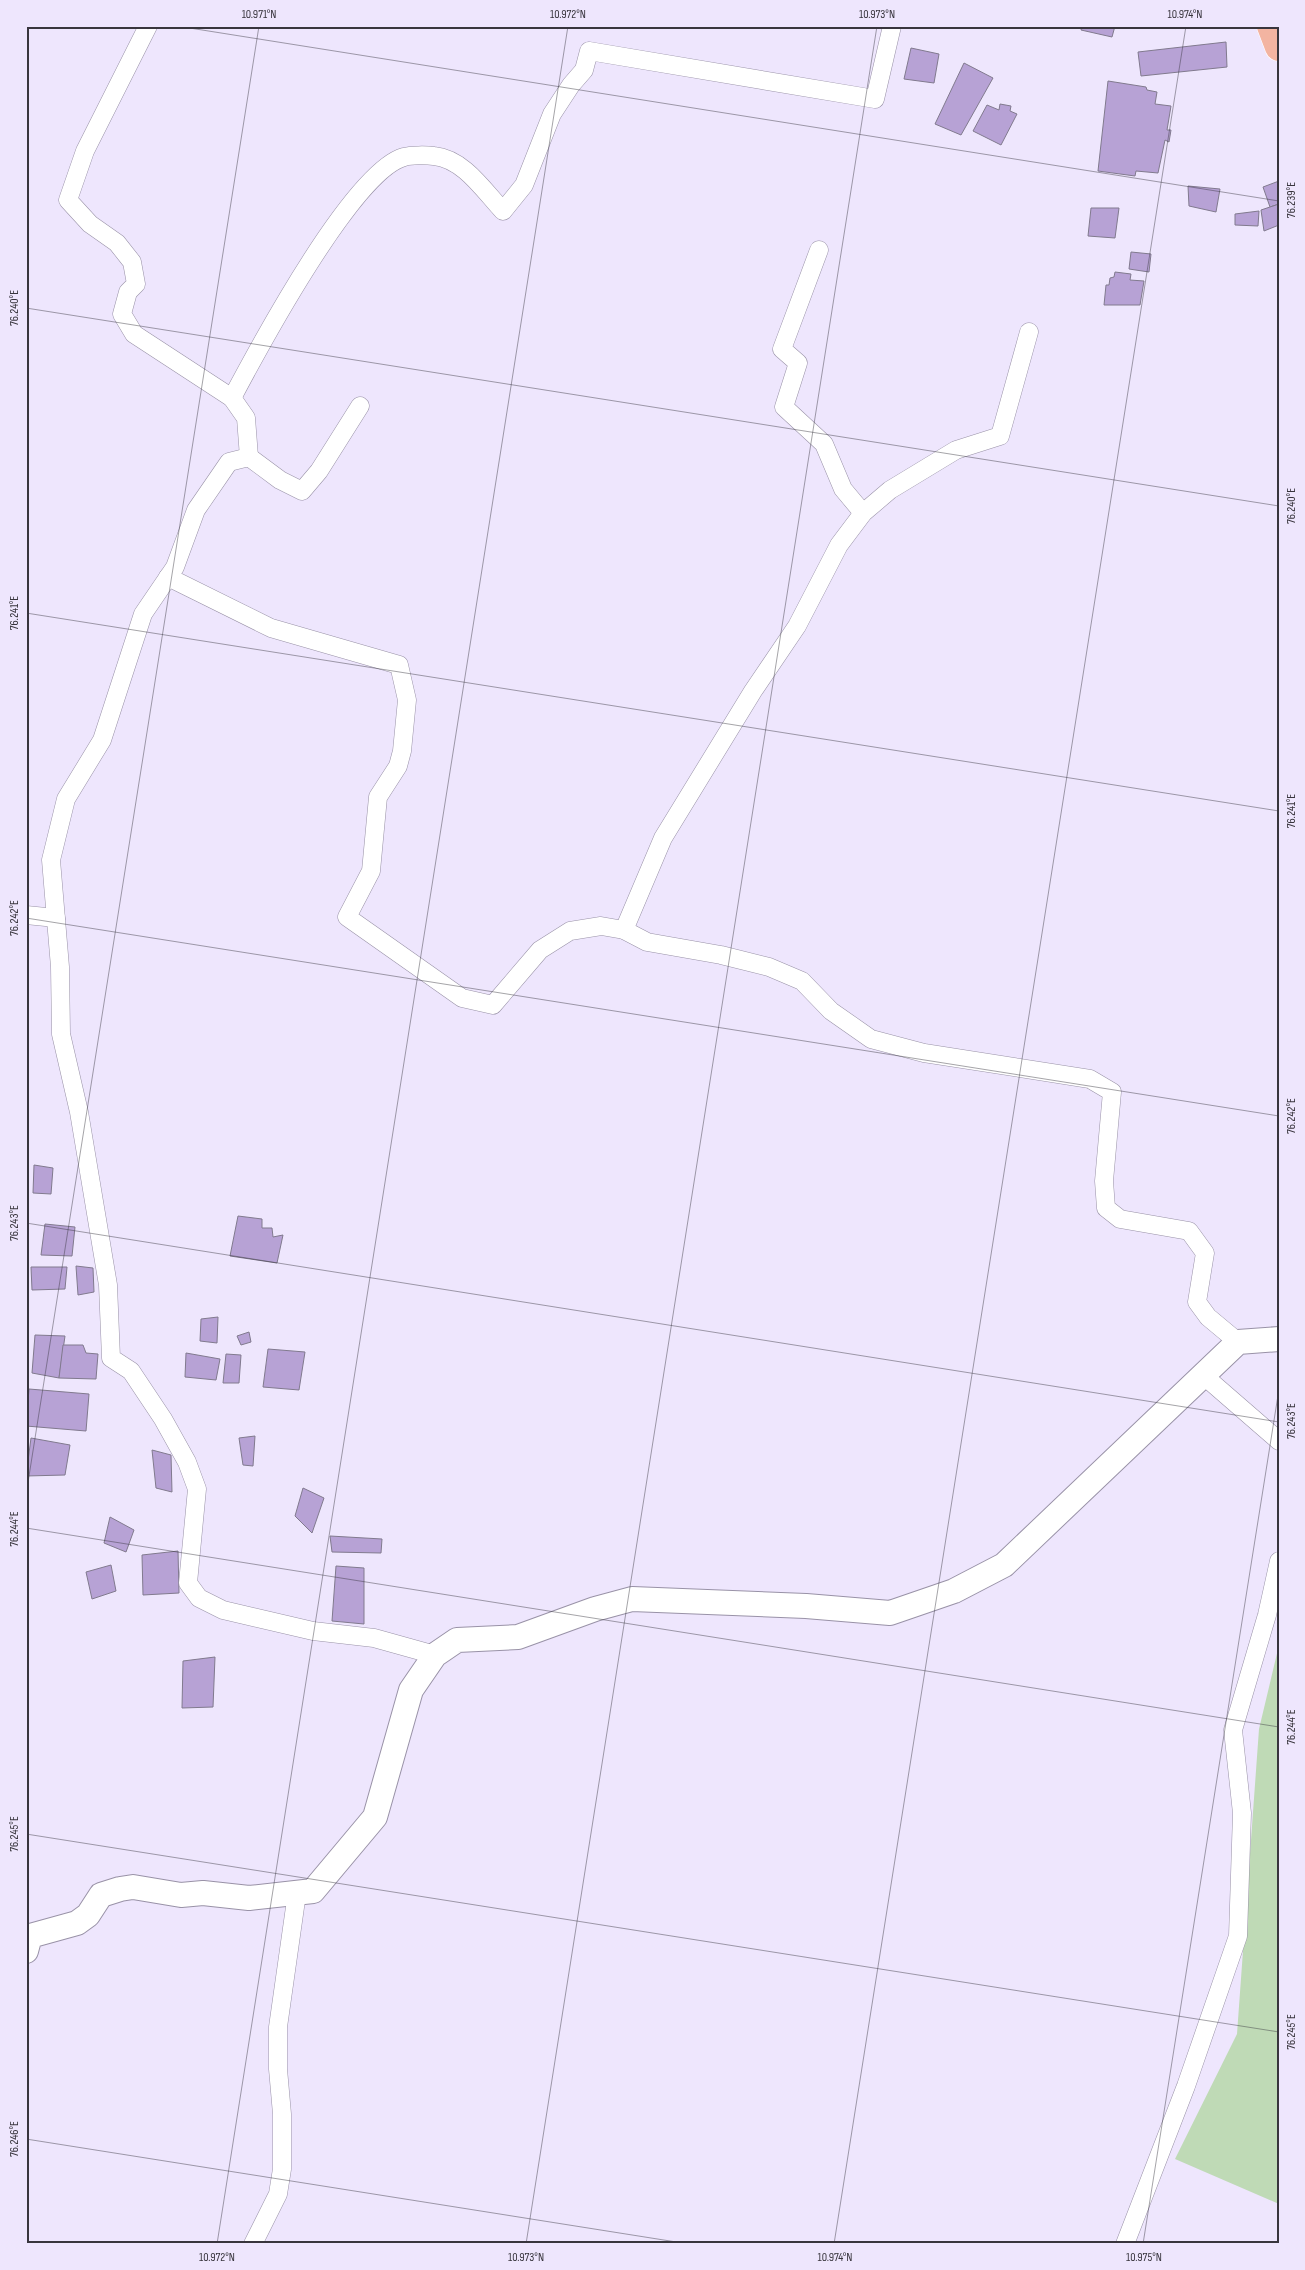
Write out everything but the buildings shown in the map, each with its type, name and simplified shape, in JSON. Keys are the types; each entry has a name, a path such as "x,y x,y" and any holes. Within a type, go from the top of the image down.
{"highway":[{"path":"1271,26 1279,47"}],"street":[{"path":"148,26 85,151 68,200 90,224 117,243 132,262 136,284 128,292 122,314 134,334 232,398 246,418 250,457 280,480 302,491 324,464 360,406"},
{"path":"232,398 280,309 339,220 378,173 403,157 435,156 462,166 503,212 524,185 552,114 571,85 584,70 589,52 875,100 892,26"},
{"path":"819,250 782,350 798,363 784,407 824,444 843,489 863,513"},
{"path":"624,930 663,838 753,691 797,626 839,545 863,513 890,490 956,450 1000,436 1029,332"},
{"path":"250,457 229,462 196,510 175,567 143,614 102,740 66,799 51,860 56,918 61,1034 79,1112 108,1285 111,1358 131,1371 163,1418 187,1462 197,1488 188,1583 199,1598 223,1610 313,1631 374,1638 435,1654"},
{"path":"168,577 271,628 399,665 407,700 402,751 398,766 378,797 371,871 347,917 462,998 494,1005 540,950 570,931 601,926 624,930 647,942 721,955 769,967 802,981 831,1011 871,1039 924,1053 1090,1079 1112,1092 1104,1180 1106,1208 1120,1219 1188,1231 1204,1253 1197,1302 1208,1317 1238,1342"},
{"path":"26,915 56,918"},
{"path":"26,1951 30,1936 78,1923 88,1915 101,1895 110,1890 133,1887 181,1895 203,1893 249,1898 313,1891 375,1817 411,1690 435,1654 457,1640 518,1637 595,1609 632,1599 806,1606 890,1613 954,1590 1004,1565 1238,1342 1279,1339"},
{"path":"1203,1375 1279,1441"},
{"path":"1125,2244 1186,2086 1238,1936 1242,1813 1233,1730 1267,1615 1279,1561"},
{"path":"253,2244 278,2194 282,2169 282,2114 278,2069 278,2027 296,1893"}],"green space":[{"path":"1279,1645 1279,2204 1175,2159 1237,2034 1259,1729"}]}
